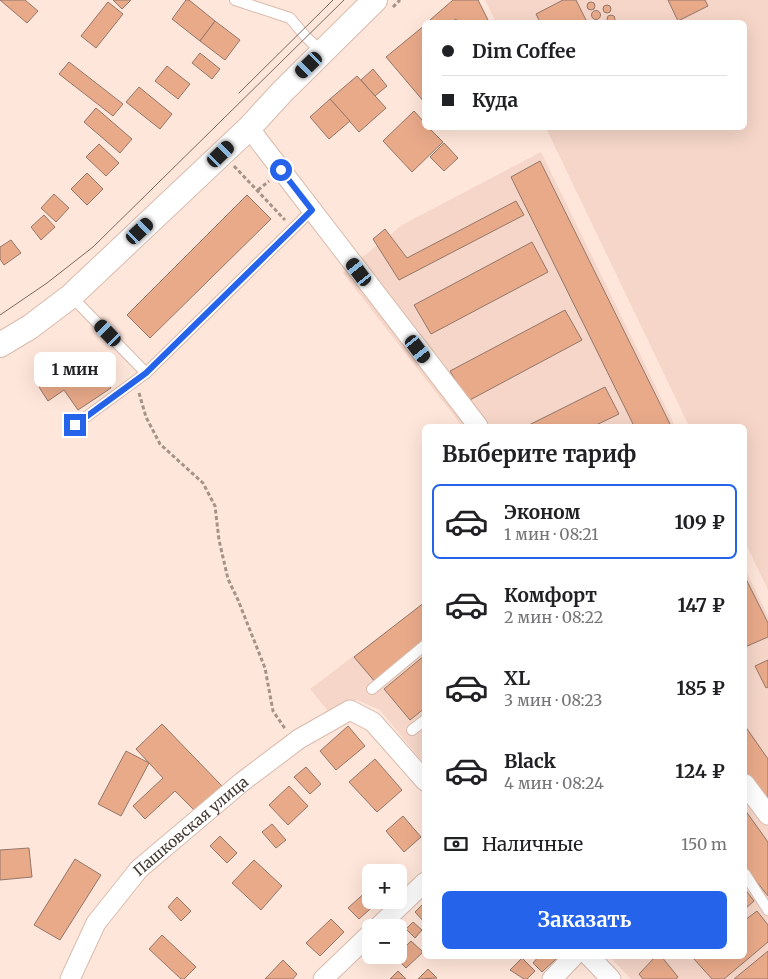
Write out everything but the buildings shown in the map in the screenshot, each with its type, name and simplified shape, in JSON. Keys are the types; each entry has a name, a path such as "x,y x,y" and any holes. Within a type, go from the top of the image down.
{"street":[{"path":"0,346 30,327 72,296 249,128 375,0"},
{"path":"249,128 476,424"},
{"name":"Пашковская улица","path":"70,979 96,924 139,869 242,782 295,742 350,710 373,722 422,778"},
{"path":"747,787 768,815"},
{"path":"386,919 422,885"},
{"path":"323,979 362,942"},
{"path":"552,979 571,959"},
{"path":"592,959 611,979"}],"lane":[{"path":"235,0 290,18 301,32 322,52"},
{"path":"75,425 146,373 312,210"},
{"path":"72,296 146,373"},
{"path":"372,689 422,647"},
{"path":"412,730 422,722"},
{"path":"747,877 768,910"}],"path":[{"path":"232,163 292,228"},
{"path":"135,381 146,417 160,444 203,483 215,506 219,540 228,579 265,668 273,711 295,742"}],"shaded area":[{"path":"485,0 768,0 768,590 747,546 747,424 688,424 547,130 747,130 747,20 495,20"},
{"path":"541,152 674,424 460,424 343,273 402,225"},
{"path":"747,573 768,616 768,979 631,979 612,959 747,959"},
{"path":"422,604 422,761 380,710 357,700 328,711 310,689"}],"tram line":[{"path":"239,93 333,0"},
{"path":"0,315 47,283 93,247 344,0"}],"route":[{"path":"75,425 146,373 312,210 281,170"}]}
